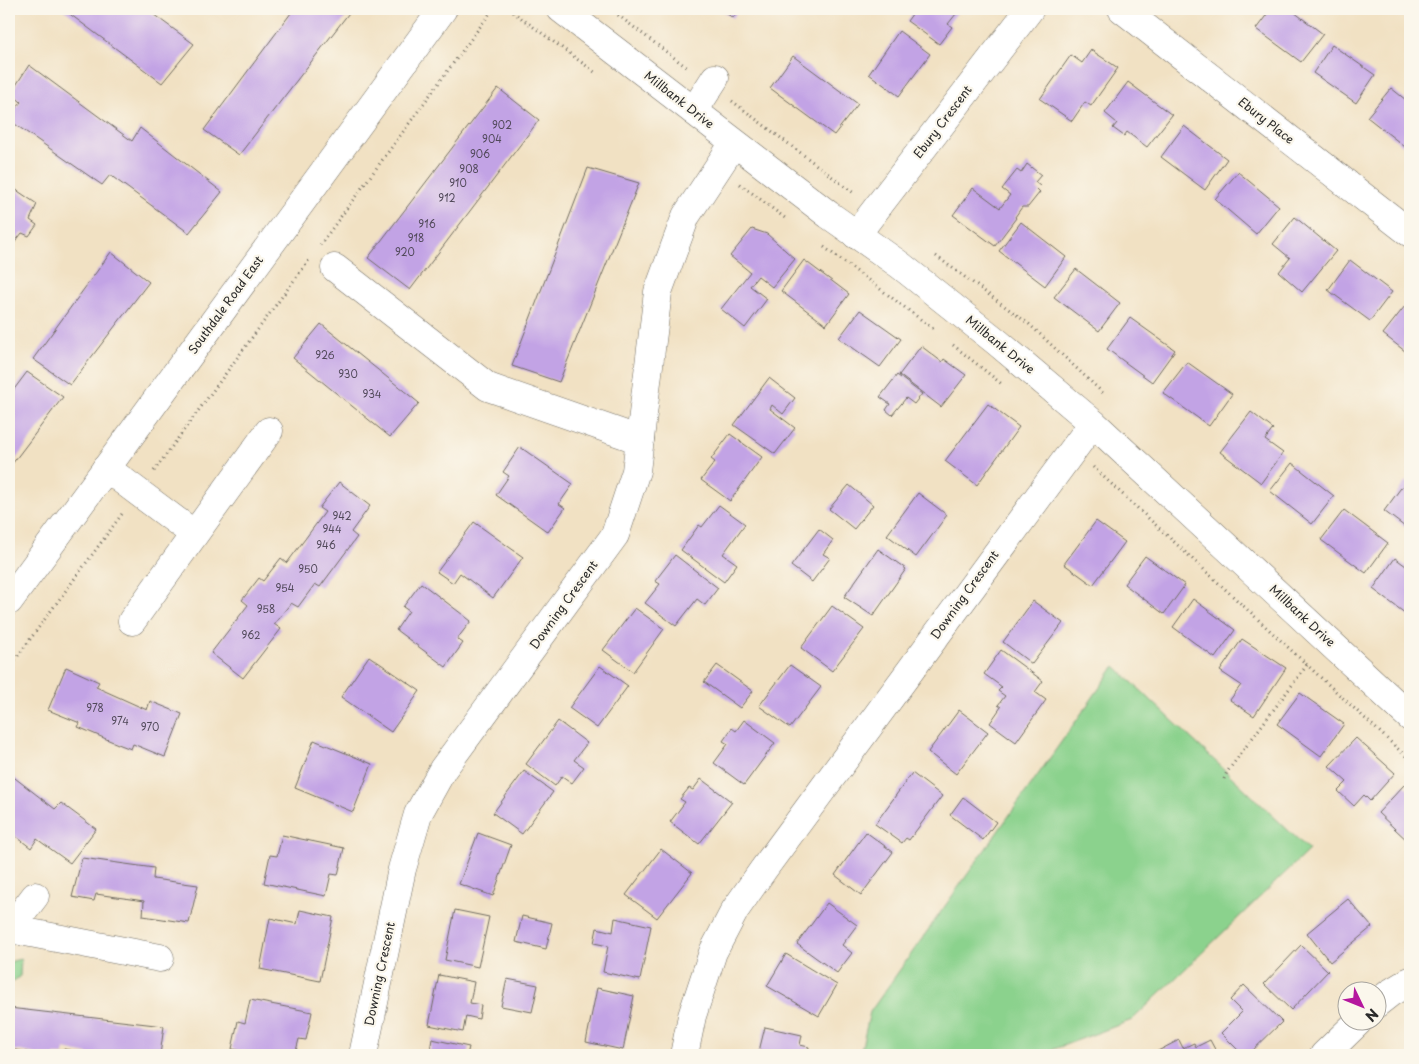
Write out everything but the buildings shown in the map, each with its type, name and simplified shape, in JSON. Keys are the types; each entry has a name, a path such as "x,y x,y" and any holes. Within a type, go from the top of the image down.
{"street":[{"name":"Southdale Road East","path":"9,601 443,9"},
{"name":"Millbank Drive","path":"561,9 734,143 856,235 900,265 990,336 1093,423 1410,717"},
{"name":"Ebury Crescent","path":"856,235 1030,9"},
{"name":"Ebury Place","path":"1122,9 1410,234"},
{"path":"694,111 715,78"},
{"name":"Downing Crescent","path":"363,1055 402,869 418,814 443,769 615,535 636,471 658,292 686,216 734,143"},
{"path":"325,259 488,387 640,440"},
{"name":"Downing Crescent","path":"684,1055 692,1016 712,952 735,910 1093,423"},
{"path":"132,621 269,431"},
{"path":"106,468 194,534"},
{"path":"35,896 9,929 160,958"},
{"path":"1386,996 1410,982"},
{"path":"1324,1055 1348,1032"}],"path":[{"path":"325,259 493,9 497,9"},
{"path":"736,181 791,222"},
{"path":"822,246 940,334"},
{"path":"9,668 310,259"},
{"path":"948,340 1007,389"},
{"path":"1093,467 1410,760"},
{"path":"1224,779 1227,772 1307,665"}],"green space":[{"path":"1115,666 1309,850 1132,1020 1038,1055 860,1055 870,1012"},
{"path":"21,959 20,976 9,985 9,965 12,961"}]}
